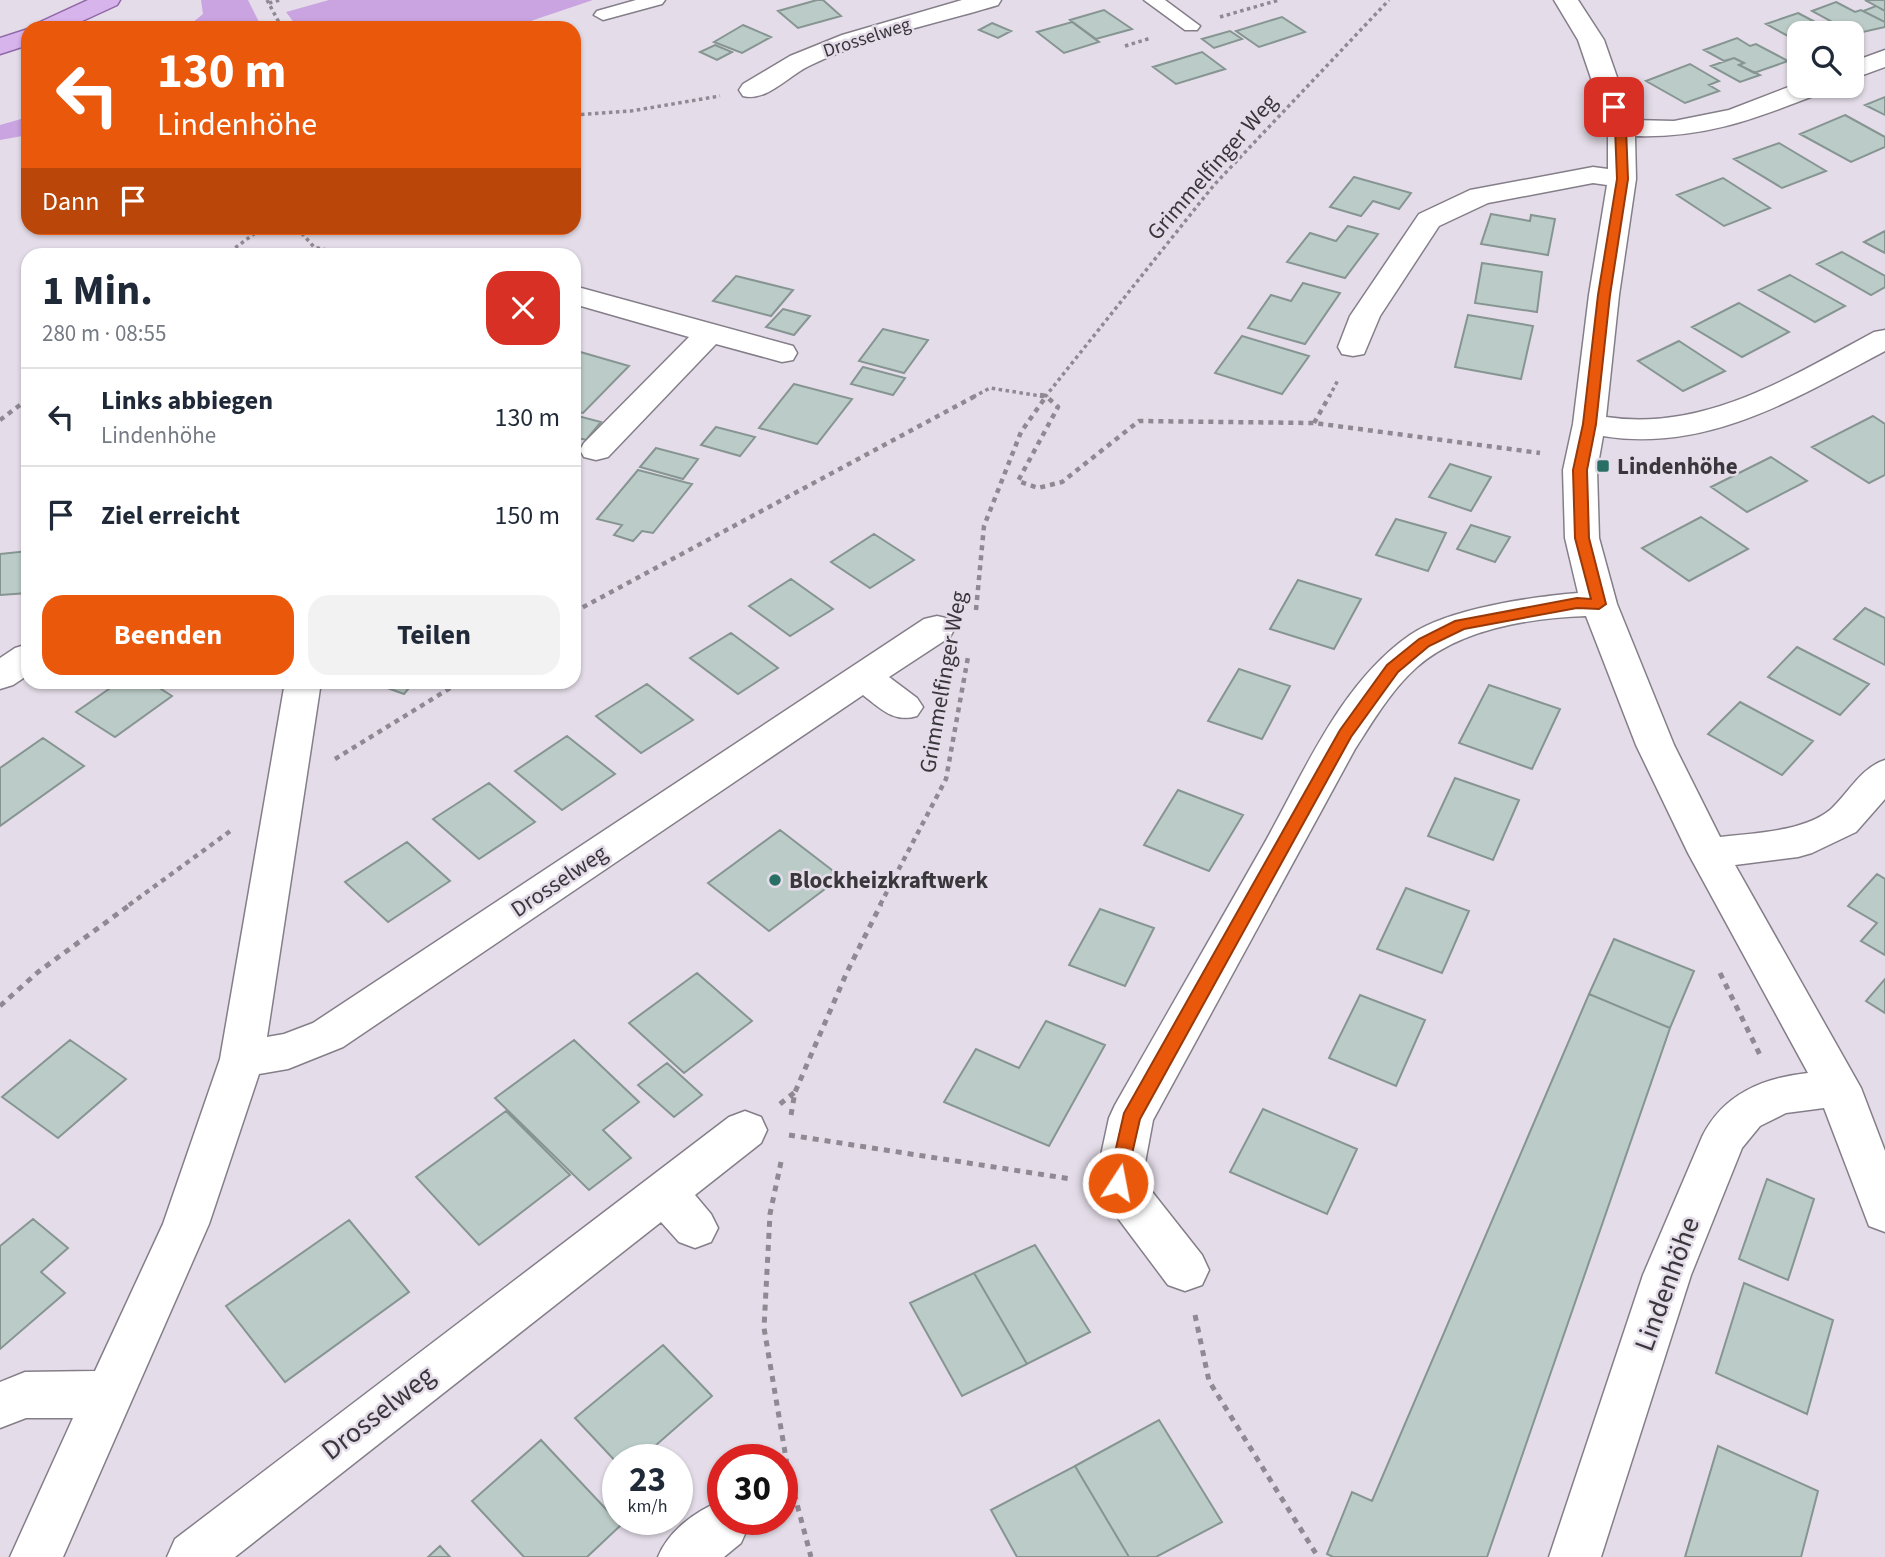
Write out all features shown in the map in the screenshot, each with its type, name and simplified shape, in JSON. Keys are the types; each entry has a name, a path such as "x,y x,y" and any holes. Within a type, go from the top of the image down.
{"main road":[{"path":"62,21 108,0"},
{"path":"0,46 21,39"}],"street":[{"name":"Drosselweg","path":"752,90 799,61 851,40 989,0"},
{"path":"1566,0 1591,40 1621,128 1622,179 1604,295 1589,424 1580,470 1582,538 1599,604 1655,746 1708,853 1839,1088 1885,1212"},
{"path":"1864,66 1885,58"},
{"path":"1621,128 1674,129 1736,117 1787,97"},
{"path":"1353,347 1366,316 1429,220 1480,196 1593,176 1622,179"},
{"path":"581,297 782,353"},
{"path":"596,450 710,333"},
{"path":"1589,424 1651,431 1709,422 1759,404 1885,339"},
{"path":"1185,1270 1118,1183 1130,1118 1345,734 1392,668 1424,642 1461,625 1577,603 1599,604"},
{"name":"Drosselweg","path":"242,1059 288,1051 328,1035 865,678 953,638"},
{"path":"0,676 21,662"},
{"path":"865,678 904,707"},
{"path":"36,1557 186,1224 242,1059 302,689"},
{"path":"1708,853 1798,842 1842,822 1885,774"},
{"name":"Lindenhöhe","path":"1575,1557 1667,1275 1724,1137 1744,1113 1779,1095 1839,1088"},
{"name":"Drosselweg","path":"193,1557 663,1192 766,1132"},
{"path":"663,1192 695,1228"},
{"path":"0,1405 25,1395 111,1394"},
{"path":"684,1557 711,1535"}],"lane":[{"path":"603,15 656,0"},
{"path":"1153,0 1191,26"}],"path":[{"path":"278,21 268,1 280,0"},
{"name":"Grimmelfinger Weg","path":"975,612 984,526 1020,432 1214,185 1390,0"},
{"path":"581,115 631,111 752,90"},
{"path":"235,248 252,235"},
{"path":"303,235 318,248"},
{"path":"1314,423 1353,347"},
{"path":"581,607 990,388 1046,396 1058,407 1018,481 1038,488 1062,482 1139,421 1314,423 1551,455"},
{"path":"0,420 21,404"},
{"name":"Grimmelfinger Weg","path":"766,1132 796,1092 847,972 946,779 953,638"},
{"path":"0,1006 38,972 284,791 449,689"},
{"path":"766,1132 1120,1186"},
{"path":"781,1161 770,1214 764,1328 781,1444"},
{"path":"1185,1270 1209,1381 1318,1557"},
{"path":"798,1514 811,1557"}],"shaded area":[{"path":"201,0 248,0 258,21 194,21 203,14"},
{"path":"329,0 593,0 531,21 293,21 286,12"},
{"path":"21,119 21,136 0,140 0,125"}],"building":[{"path":"823,0 841,16 798,28 778,11"},
{"path":"1865,0 1885,0 1885,11 1876,6"},
{"path":"1836,2 1885,22 1885,27 1864,32 1864,21 1830,21 1812,11"},
{"path":"1876,6 1885,11 1885,22 1863,11"},
{"path":"1104,10 1132,29 1096,39 1070,20"},
{"path":"1798,13 1813,21 1787,21 1787,35 1766,24"},
{"path":"1282,17 1305,32 1259,47 1236,31"},
{"path":"1072,22 1099,42 1064,53 1037,32"},
{"path":"992,23 1011,31 998,38 979,30"},
{"path":"743,25 771,37 742,53 714,42"},
{"path":"1230,31 1242,39 1214,48 1202,39"},
{"path":"1737,38 1750,46 1756,44 1787,61 1754,73 1739,65 1744,63 1734,58 1724,61 1704,50"},
{"path":"715,45 732,52 717,60 700,52"},
{"path":"1202,52 1225,69 1176,84 1153,67"},
{"path":"1734,58 1744,63 1739,65 1760,75 1740,82 1711,66"},
{"path":"1690,64 1719,81 1709,85 1719,91 1685,103 1646,81"},
{"path":"1885,97 1885,115 1865,105"},
{"path":"1845,115 1885,137 1885,147 1851,162 1800,134"},
{"path":"1779,143 1826,171 1782,188 1734,159"},
{"path":"1354,177 1411,193 1399,209 1373,201 1361,216 1330,207"},
{"path":"1723,178 1770,208 1724,226 1677,195"},
{"path":"1491,214 1530,221 1531,215 1555,219 1548,255 1481,244"},
{"path":"1348,226 1378,234 1345,278 1287,262 1310,233 1336,241"},
{"path":"1885,231 1885,253 1864,242"},
{"path":"1842,252 1885,276 1885,287 1871,295 1817,264"},
{"path":"1482,263 1542,272 1537,312 1475,303"},
{"path":"1790,275 1845,306 1815,322 1759,290"},
{"path":"736,276 793,290 771,316 713,301"},
{"path":"1303,283 1340,293 1305,344 1248,328 1271,295 1291,301"},
{"path":"1739,303 1789,332 1742,357 1692,327"},
{"path":"783,309 810,316 794,335 766,327"},
{"path":"1468,315 1533,326 1521,379 1455,367"},
{"path":"883,329 928,340 904,373 859,361"},
{"path":"1242,336 1309,356 1282,394 1215,373"},
{"path":"1679,341 1725,371 1683,391 1638,361"},
{"path":"581,352 629,366 583,413"},
{"path":"863,367 905,378 893,395 851,384"},
{"path":"794,384 852,399 817,444 759,428"},
{"path":"1873,416 1885,424 1885,475 1869,483 1812,447"},
{"path":"581,417 601,422 586,440 581,439"},
{"path":"716,427 755,437 740,456 701,445"},
{"path":"656,448 698,459 683,479 640,467"},
{"path":"1771,457 1807,481 1747,512 1711,487"},
{"path":"1450,464 1491,477 1471,511 1429,497"},
{"path":"638,470 692,484 653,533 642,531 633,541 614,535 622,525 597,519"},
{"path":"1701,517 1748,549 1689,581 1642,548"},
{"path":"1396,519 1446,533 1428,571 1376,555"},
{"path":"1471,525 1510,537 1495,562 1457,549"},
{"path":"874,534 914,560 870,588 831,562"},
{"path":"21,552 21,594 0,595 0,554"},
{"path":"791,579 833,609 790,636 749,606"},
{"path":"1298,580 1361,599 1334,649 1270,629"},
{"path":"1865,608 1885,618 1885,665 1834,639"},
{"path":"731,633 778,668 738,694 690,658"},
{"path":"1797,647 1869,684 1840,715 1768,677"},
{"path":"1239,669 1290,686 1262,739 1208,721"},
{"path":"647,684 693,720 641,753 596,716"},
{"path":"1489,685 1560,709 1532,769 1459,743"},
{"path":"109,689 161,689 172,696 115,737 76,712"},
{"path":"390,689 408,689 404,694"},
{"path":"1740,702 1813,741 1782,775 1708,734"},
{"path":"567,736 615,774 562,810 515,771"},
{"path":"43,738 84,766 0,826 0,768"},
{"path":"1455,778 1519,800 1493,860 1428,836"},
{"path":"489,783 535,822 479,859 433,819"},
{"path":"1178,790 1243,815 1209,871 1144,845"},
{"name":"Blockheizkraftwerk","path":"780,830 841,877 769,931 708,883"},
{"path":"407,842 450,881 388,922 345,882"},
{"path":"1877,874 1885,879 1885,955 1861,941 1877,923 1848,906"},
{"path":"1406,888 1469,911 1442,973 1377,949"},
{"path":"1100,909 1154,928 1125,986 1069,965"},
{"path":"1614,939 1694,971 1670,1028 1589,994"},
{"path":"697,973 752,1021 684,1073 629,1023"},
{"path":"1885,979 1885,1013 1866,1001"},
{"path":"1589,994 1670,1028 1487,1557 1333,1557 1327,1554 1352,1492 1372,1501"},
{"path":"1360,995 1425,1020 1396,1086 1329,1058"},
{"path":"1046,1021 1105,1045 1049,1146 944,1102 976,1049 1019,1068"},
{"path":"70,1040 126,1079 58,1138 2,1097"},
{"path":"574,1040 639,1102 603,1130 631,1158 589,1190 495,1098"},
{"path":"667,1063 702,1095 674,1117 638,1085"},
{"path":"1263,1109 1357,1149 1327,1214 1230,1172"},
{"path":"506,1111 570,1175 479,1245 416,1177"},
{"path":"1767,1179 1814,1199 1788,1280 1739,1259"},
{"path":"33,1219 68,1248 41,1272 65,1293 0,1349 0,1246"},
{"path":"349,1220 409,1292 285,1382 226,1306"},
{"path":"1035,1245 1090,1332 1027,1364 974,1273"},
{"path":"974,1273 1027,1364 962,1396 910,1303"},
{"path":"1744,1283 1833,1320 1807,1414 1716,1373"},
{"path":"663,1345 712,1396 657,1444 602,1444 602,1447 575,1418"},
{"path":"1159,1420 1222,1522 1156,1557 1129,1557 1075,1466"},
{"path":"541,1440 602,1505 602,1535 610,1535 587,1557 524,1557 472,1501"},
{"path":"1718,1446 1818,1491 1801,1557 1685,1557"},
{"path":"1075,1466 1129,1557 1017,1557 991,1510"},
{"path":"440,1546 450,1557 428,1557"}],"place":[{"name":"Lindenhöhe","path":"1603,466"},
{"name":"Blockheizkraftwerk","path":"775,880"}],"route":[{"path":"1118,1183 1130,1118 1345,734 1392,668 1424,642 1461,625 1577,603 1599,604 1582,538 1580,470 1589,424 1604,295 1622,179 1621,128 1614,107"}]}
